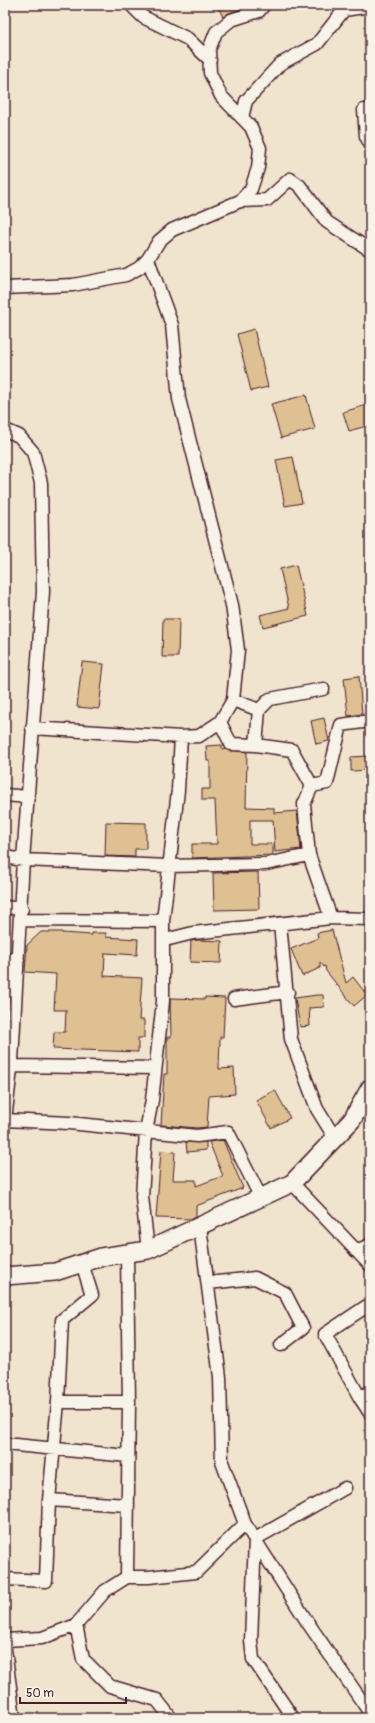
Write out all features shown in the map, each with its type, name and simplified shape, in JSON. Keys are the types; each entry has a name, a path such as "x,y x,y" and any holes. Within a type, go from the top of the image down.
{"street":[{"path":"130,5 144,17 188,39 210,60"},
{"path":"240,201 252,189 258,168 260,148 251,127 221,96 210,73 209,50 216,32 231,20 259,11 264,5"},
{"path":"242,118 246,101 280,64 317,44 344,10 370,6"},
{"path":"364,110 366,136 370,144"},
{"path":"5,288 73,285 126,275 139,268 148,259 159,241 172,230 240,201 268,200 290,179 300,186 327,222 370,250"},
{"path":"32,728 181,737 199,736 220,722 233,700 238,650 232,605 179,399 172,325 148,259"},
{"path":"5,430 19,436 33,452 41,484 43,592 32,728 12,1066 5,1120 69,1123 197,1136 228,1132 260,1196"},
{"path":"256,745 259,710 270,699 323,689"},
{"path":"233,700 259,710"},
{"path":"220,722 231,744 256,745 292,750 312,786"},
{"path":"312,786 327,783 341,725 370,722"},
{"path":"148,1250 142,1197 146,1131 163,1001 165,940 163,921 178,790 181,737"},
{"path":"312,786 304,804 309,855 331,918"},
{"path":"5,795 28,797"},
{"path":"5,857 24,860 169,866 266,864 309,855"},
{"path":"5,907 21,914 163,921"},
{"path":"165,940 193,933 331,918 370,918"},
{"path":"280,924 292,1038 317,1109 335,1138"},
{"path":"5,960 18,960"},
{"path":"234,999 288,992"},
{"path":"12,1066 155,1068"},
{"path":"5,1276 55,1272 101,1257 148,1250 200,1227 260,1196 292,1183 352,1120 370,1088"},
{"path":"292,1183 370,1265"},
{"path":"200,1227 220,1377 222,1462 245,1524 308,1623 370,1713"},
{"path":"356,1251 370,1245"},
{"path":"127,1253 129,1402 127,1577"},
{"path":"5,1579 46,1581 49,1500 58,1402 62,1320 92,1295 82,1263"},
{"path":"208,1283 255,1278 285,1293 303,1328 281,1345"},
{"path":"370,1304 325,1334 365,1395 370,1414"},
{"path":"58,1402 129,1402"},
{"path":"5,1444 128,1456"},
{"path":"255,1539 345,1488"},
{"path":"49,1500 128,1505"},
{"path":"5,1640 42,1638 76,1625 105,1591 127,1577 149,1577 196,1572 245,1524"},
{"path":"255,1539 251,1641 253,1659 293,1718"},
{"path":"76,1625 82,1659 110,1686 157,1700 171,1718"},
{"path":"5,1649 14,1718"}],"building":[{"path":"217,5 253,5 229,13 223,17"},
{"path":"254,329 268,387 251,391 237,334"},
{"path":"306,395 315,429 281,438 271,404"},
{"path":"370,404 370,425 349,431 343,412"},
{"path":"293,457 302,503 285,506 276,460"},
{"path":"296,565 308,616 263,627 260,615 289,608 280,569"},
{"path":"163,619 179,619 178,657 162,657"},
{"path":"82,662 104,664 99,709 77,707"},
{"path":"359,676 362,714 348,716 344,678"},
{"path":"324,718 329,741 316,744 311,721"},
{"path":"222,745 222,749 247,752 246,807 274,808 274,813 297,811 301,849 275,852 273,820 250,820 250,844 273,844 273,855 192,858 192,844 217,844 215,800 202,800 202,789 210,789 210,761 207,761 206,746"},
{"path":"370,756 370,770 351,771 351,757"},
{"path":"106,822 146,823 146,849 135,849 135,857 105,856"},
{"path":"258,872 259,909 214,910 213,873"},
{"path":"332,930 346,983 353,977 367,995 354,1006 326,971 325,966 324,967 320,962 320,968 302,976 291,949 318,938 317,933"},
{"path":"41,932 62,932 92,935 92,933 106,933 106,937 138,939 137,955 105,953 104,976 142,978 139,1020 144,1020 144,1038 138,1038 138,1052 53,1049 54,1032 65,1032 66,1010 54,1010 56,974 25,972 27,945"},
{"path":"191,941 222,941 221,963 190,962"},
{"path":"323,995 324,1007 309,1008 310,1026 300,1027 295,998"},
{"path":"205,997 225,998 223,1037 220,1037 219,1069 234,1068 235,1094 209,1096 207,1127 197,1128 161,1125 164,1074 167,1074 167,1037 171,1037 170,998 205,999"},
{"path":"275,1090 290,1118 271,1128 256,1100"},
{"path":"223,1140 243,1188 196,1206 196,1217 192,1219 156,1218 161,1151 175,1152 173,1180 196,1180 196,1186 223,1176 209,1142"},
{"path":"186,1142 206,1142 206,1150 187,1152"}]}
